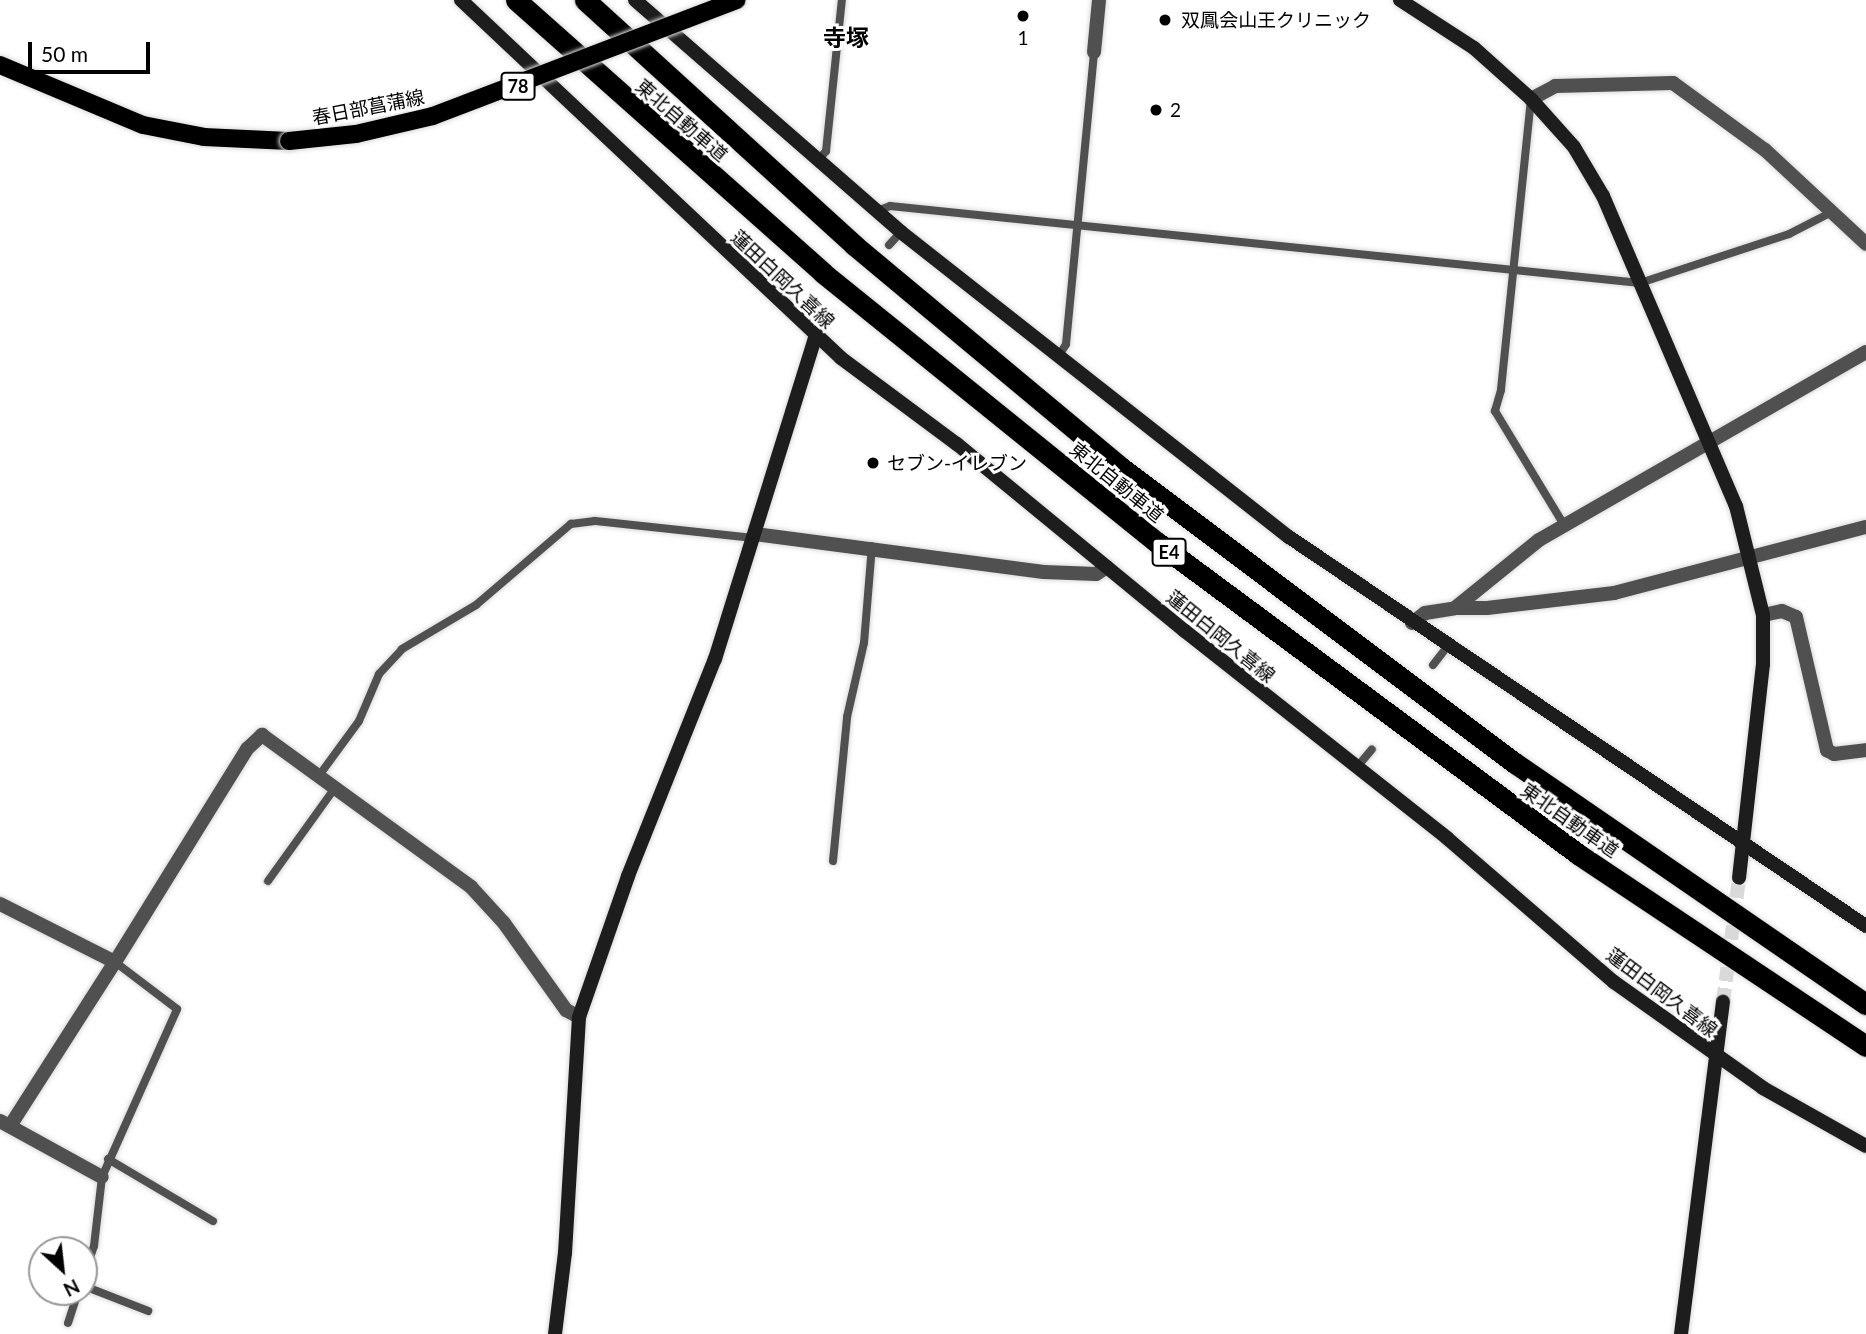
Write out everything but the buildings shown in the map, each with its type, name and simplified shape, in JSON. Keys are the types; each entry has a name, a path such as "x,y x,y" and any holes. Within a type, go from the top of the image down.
{"highway":[{"name":"東北自動車道","path":"516,0 823,273 1157,543 1544,830 1866,1046"},
{"name":"東北自動車道","path":"585,0 864,254 1119,466 1504,755 1866,1004"}],"main road":[{"name":"春日部菖蒲線","path":"0,65 143,125 204,137 289,141 356,134 433,116 737,0"}],"street":[{"name":"蓮田白岡久喜線","path":"461,0 816,337 946,435 1447,838 1614,982 1718,1058 1866,1146"},
{"path":"635,0 901,232 1289,537 1744,848 1866,926"},
{"path":"1094,52 1099,0"},
{"path":"1400,0 1474,48 1531,99 1574,146 1603,196 1709,441 1752,557 1763,615 1763,664 1739,878"},
{"path":"1531,99 1555,86 1673,83 1765,150 1830,214 1865,242"},
{"path":"555,1334 565,1253 579,1017 628,876 715,659 816,337"},
{"path":"1455,608 1564,525 1866,352"},
{"path":"1412,623 1425,613 1455,608 1488,608 1614,593 1866,527"},
{"path":"755,536 873,546 1044,572 1096,575 1107,567"},
{"path":"1763,615 1782,611 1796,617 1827,750 1835,754 1866,750"},
{"path":"102,1177 5,1123 115,962 247,749 262,735 471,887 504,923 566,1010 579,1017"},
{"path":"0,904 115,962"},
{"path":"1681,1334 1723,1002"}],"lane":[{"path":"818,160 826,151 842,0"},
{"path":"1058,357 1066,344 1094,52"},
{"path":"1531,99 1501,390 1495,411 1564,525"},
{"path":"879,211 890,206 1640,283 1789,234 1830,214"},
{"path":"889,246 901,232"},
{"path":"816,337 831,315"},
{"path":"318,778 359,720 379,674 402,649 476,605 571,524 595,521 755,536"},
{"path":"834,861 847,717 864,643 873,546"},
{"path":"1433,665 1447,647"},
{"path":"1357,767 1372,749"},
{"path":"268,881 334,789"},
{"path":"95,1236 102,1177 108,1159 177,1009 115,962"},
{"path":"108,1159 213,1221"},
{"path":"98,1291 148,1311"},
{"path":"68,1323 73,1306"}],"tunnel":[{"path":"1723,1002 1739,878"}],"place":[{"name":"1","path":"1023,16"},
{"name":"双鳳会山王クリニック","path":"1165,20"},
{"name":"2","path":"1156,110"},
{"name":"セブン-イレブン","path":"873,463"}],"district":[{"name":"寺塚","path":"846,37"}]}
